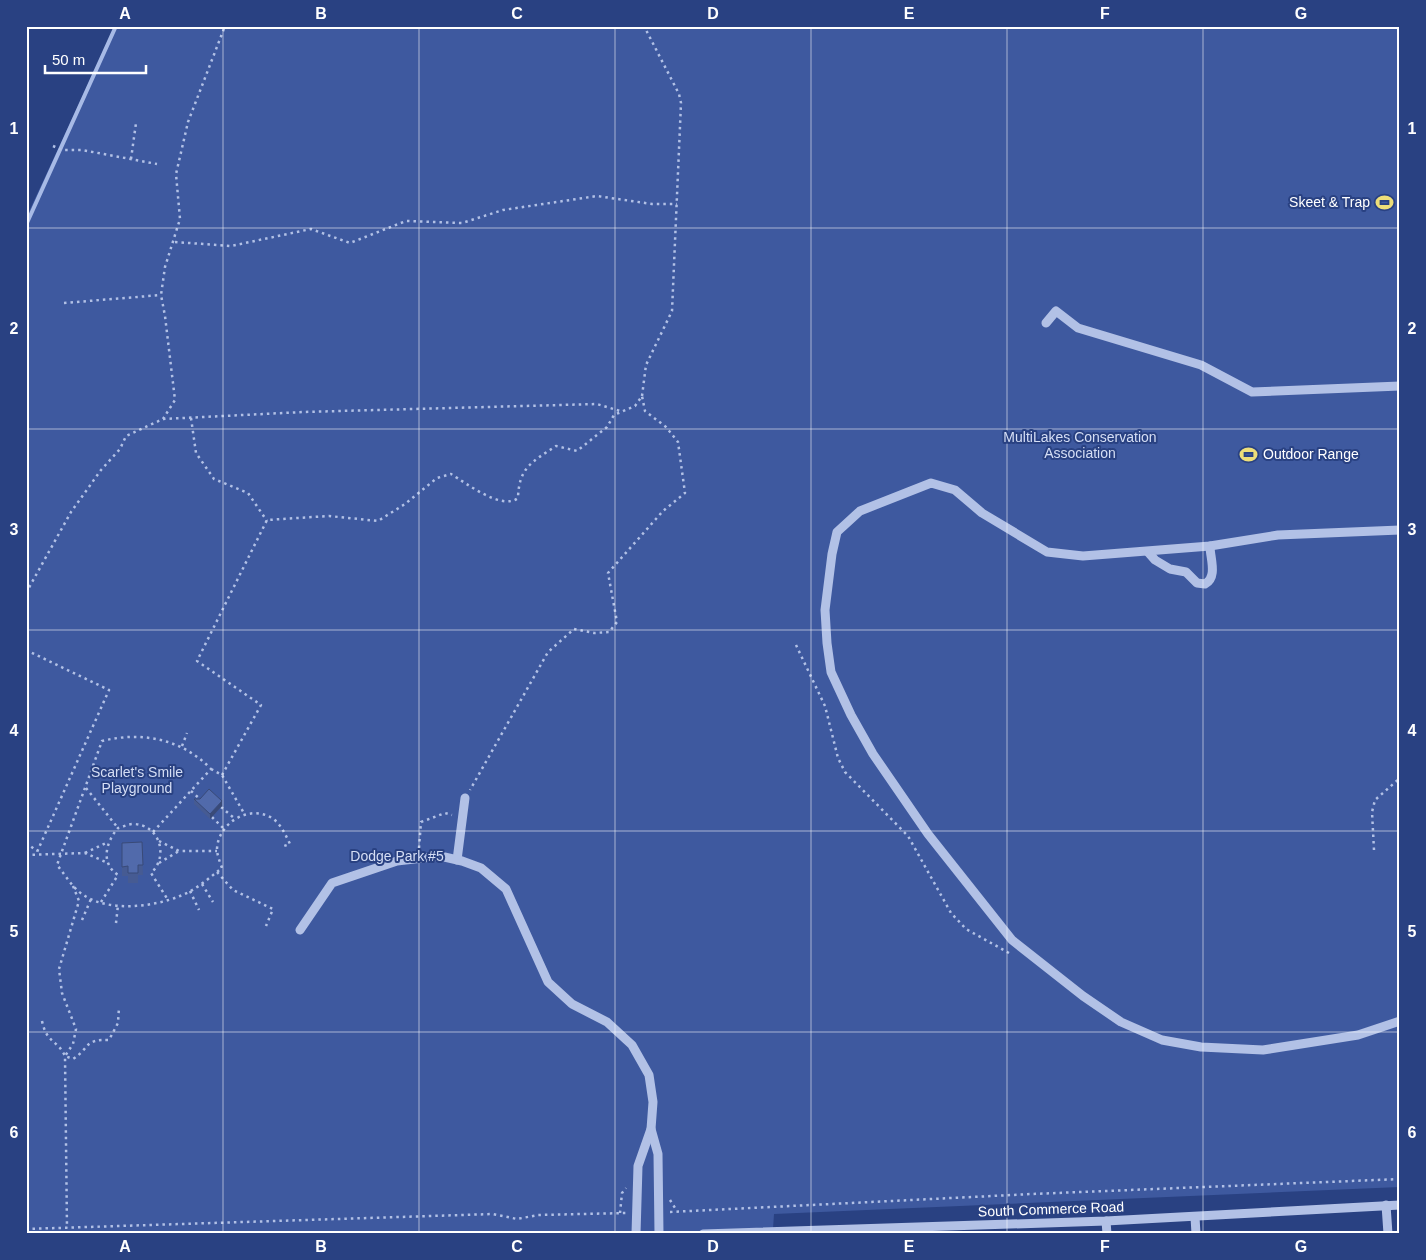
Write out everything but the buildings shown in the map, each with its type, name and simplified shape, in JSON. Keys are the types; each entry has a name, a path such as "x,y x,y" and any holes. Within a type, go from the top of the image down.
{"street":[{"path":"1046,323 1056,311 1078,328 1201,365 1252,392 1400,386"},
{"path":"1400,530 1278,535 1210,546 1083,556 1047,552 982,513 955,490 931,484 860,511 838,532 832,554 825,610 826,643 831,672 851,715 873,754 928,834 1012,940 1083,996 1121,1022 1162,1040 1201,1047 1263,1050 1358,1035 1400,1021"},
{"path":"1148,552 1155,560 1170,569 1186,572 1197,583 1206,584 1211,580 1212,574 1210,546"},
{"path":"457,860 466,798"},
{"path":"300,930 332,883 397,860 440,856 457,860 482,868 506,889 521,917 535,956 548,982 572,1004 607,1022 632,1045 649,1075 653,1102 651,1129 638,1166 636,1182 636,1234"},
{"path":"651,1129 658,1154 659,1234"},
{"name":"South Commerce Road","path":"703,1234 1013,1229 1400,1205"},
{"path":"1386,1206 1388,1234"},
{"path":"1195,1217 1196,1234"},
{"path":"1106,1222 1107,1234"}],"path":[{"path":"163,420 175,400 161,295 166,267 175,242 180,219 176,174 188,122 225,26"},
{"path":"466,798 550,649 574,630 594,633 609,632 617,622 608,573 663,511 685,493 678,442 666,427 646,411 642,396 646,364 672,312 681,103 679,94 644,26"},
{"path":"131,159 136,123"},
{"path":"53,146 62,150 82,150 157,164"},
{"path":"175,242 231,246 311,229 350,243 406,221 462,223 503,210 597,196 652,204 677,204"},
{"path":"64,303 161,295"},
{"path":"267,521 329,516 378,521 405,504 437,478 451,474 478,491 505,503 513,502 518,498 518,483 524,470 533,462 556,446 577,451 608,427 614,415 635,406 642,396"},
{"path":"26,593 70,512 101,470 120,449 126,436 163,420 303,412 597,404 621,411"},
{"path":"191,418 196,453 214,479 248,493 267,521"},
{"path":"222,775 261,705 197,661 267,521"},
{"path":"796,645 824,706 838,758 845,772 908,836 951,913 977,936 1013,954"},
{"path":"26,650 109,690 38,852"},
{"path":"182,746 187,733"},
{"path":"65,1056 73,1044 76,1028 62,993 59,969 78,901 72,885 57,865 58,856 102,741 137,735 182,746 200,757 211,769 222,775 245,815"},
{"path":"153,832 211,769"},
{"path":"1374,850 1372,812 1375,800 1400,778"},
{"path":"86,787 118,828"},
{"path":"191,791 202,801"},
{"path":"221,807 234,818"},
{"path":"418,857 421,822 446,813 463,818"},
{"path":"72,885 91,899 118,905 137,906 168,900 202,884 222,868 217,851 218,839 234,818 245,815 264,815 278,823 290,844 284,846"},
{"path":"212,817 224,829"},
{"path":"108,863 106,852 108,842 118,828 133,824 144,826 153,832 159,841 161,852 159,863"},
{"path":"159,841 179,851 217,851"},
{"path":"26,855 58,856 85,853 108,842"},
{"path":"26,843 41,855"},
{"path":"168,900 151,874 159,863 179,851"},
{"path":"85,853 108,863 118,875 101,902"},
{"path":"217,872 233,890 272,909 266,926"},
{"path":"202,884 213,902"},
{"path":"190,891 199,910"},
{"path":"82,920 91,899"},
{"path":"116,923 118,905"},
{"path":"65,1056 73,1059 88,1043 98,1039 109,1040 118,1024 119,1007"},
{"path":"42,1021 45,1035 62,1049 65,1056 67,1228"},
{"path":"669,1212 1032,1194 1400,1179"},
{"path":"26,1228 493,1214 517,1218 538,1215 622,1213 622,1194 628,1184 636,1182"}],"green space":[{"path":"115,26 1400,26 1400,1187 774,1214 773,1229 605,1234 26,1234 26,218"}],"waterway":[{"path":"26,225 116,26"}],"place":[{"name":"Skeet & Trap","path":"1384,202"},
{"name":"Outdoor Range","path":"1249,454"}],"park label":[{"name":"MultiLakes Conservation Association","path":"1080,446"},
{"name":"Scarlet's Smile Playground","path":"137,780"},
{"name":"Dodge Park #5","path":"397,856"}]}
